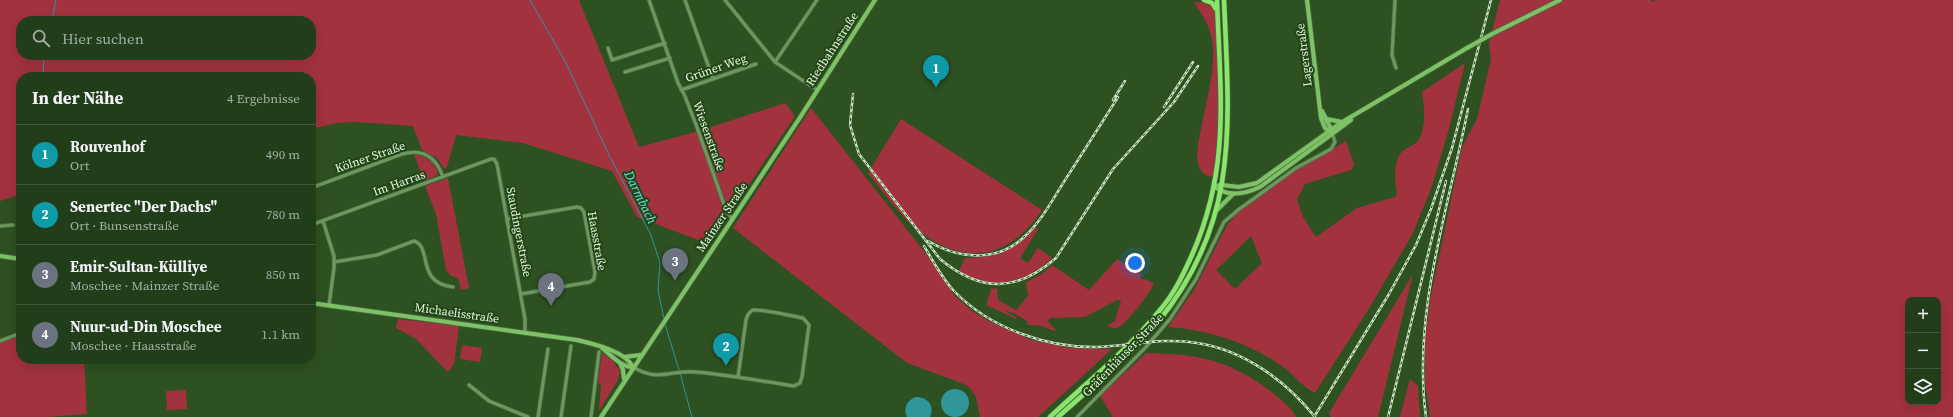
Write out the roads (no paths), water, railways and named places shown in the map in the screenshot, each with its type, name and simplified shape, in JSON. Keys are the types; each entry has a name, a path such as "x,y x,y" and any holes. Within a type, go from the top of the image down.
{"main road":[{"name":"Riedbahnstraße","path":"806,108 875,0"},
{"path":"1204,0 1212,3 1217,10"},
{"path":"1050,417 1134,340 1165,304 1185,271 1196,246 1207,216 1214,186 1221,130 1217,0"},
{"path":"1058,417 1143,339 1166,312 1191,273 1205,244 1221,191 1227,149 1228,106 1224,0"},
{"name":"Lagerstraße","path":"1307,0 1320,107 1325,128 1331,131"},
{"path":"1214,186 1222,185 1239,187 1257,183 1315,140 1467,48 1560,0"},
{"name":"Mainzer Straße","path":"601,417 806,108"},
{"path":"1214,186 1221,191 1233,194 1254,190 1264,184 1342,122 1361,113"},
{"path":"1315,140 1323,130 1324,119 1342,122"},
{"path":"1216,210 1233,194"},
{"path":"0,256 16,258"},
{"name":"Michaelisstraße","path":"316,304 578,340 600,346 623,357 630,362 633,367"},
{"name":"Michaelisstraße","path":"600,346 618,361 629,368 633,367"},
{"path":"623,357 641,355"},
{"path":"618,361 623,370 623,382"}],"street":[{"name":"Wiesenstraße","path":"649,0 681,90 697,127 727,213 733,219"},
{"path":"685,0 713,79"},
{"path":"725,0 775,62 817,90"},
{"path":"775,62 817,0"},
{"path":"1395,0 1392,55 1396,68"},
{"path":"608,48 612,60 664,43"},
{"path":"625,72 670,58"},
{"name":"Grüner Weg","path":"681,90 756,64"},
{"name":"Gräfenhäuser Straße","path":"1077,417 1145,348 1170,319 1196,279 1224,222 1238,210 1296,168 1330,149 1336,142 1331,131"},
{"name":"Kölner Straße","path":"316,186 402,154 415,152 424,153 432,158 440,167 443,177"},
{"name":"Im Harras","path":"316,223 491,159 494,160"},
{"name":"Staudingerstraße","path":"494,160 497,164 526,320 525,332"},
{"name":"Haasstraße","path":"507,219 577,207 581,208 585,216 595,272 594,279 590,282 521,294"},
{"path":"322,221 332,249 334,262 329,305"},
{"path":"0,226 13,225"},
{"path":"334,262 377,255 414,240 421,246 431,276 441,285 453,287"},
{"path":"633,367 642,373 657,376 686,372 738,377 794,386 800,383 809,325 807,321 804,318 753,310 749,313 746,320 738,377"},
{"path":"0,341 16,335"},
{"path":"561,417 571,346"},
{"path":"538,417 548,349"},
{"path":"591,417 599,352"},
{"path":"469,385 489,402 528,417"}],"water":[{"path":"955,389 965,393 969,403 965,413 955,417 945,413 941,403 945,393"},
{"path":"916,397 927,400 932,409 930,417 907,417 905,410 908,402"}],"waterway":[{"path":"53,16 56,0"},
{"name":"Darmbach","path":"530,0 565,61 610,157 651,235 660,263 658,290 664,319"},
{"path":"43,72 44,60"},
{"name":"Darmbach","path":"665,324 679,370"},
{"name":"Darmbach","path":"680,373 692,417"}],"railway":[{"path":"1314,417 1389,294 1416,245 1431,209 1452,148 1491,0"},
{"path":"1164,107 1193,62"},
{"path":"853,94 850,125 859,154 940,259 969,278 998,284 1027,278 1056,258 1113,169 1174,102 1198,66"},
{"path":"1113,100 1125,81"},
{"path":"928,241 952,252 977,256 1002,251 1024,237 1042,216 1118,97"},
{"path":"1426,417 1423,378 1424,340 1428,301 1434,262 1468,109"},
{"path":"1388,417 1446,181"},
{"path":"924,246 950,286 968,304 984,316 1020,333 1058,344 1078,346 1097,347 1147,342 1185,341 1214,347 1231,352 1263,369 1291,391 1315,417"}],"place":[{"name":"Rouvenhof","path":"936,88"},
{"name":"Emir-Sultan-Külliye","path":"675,281"},
{"name":"Nuur-ud-Din Moschee","path":"551,306"},
{"name":"Senertec \"Der Dachs\"","path":"726,366"}]}
